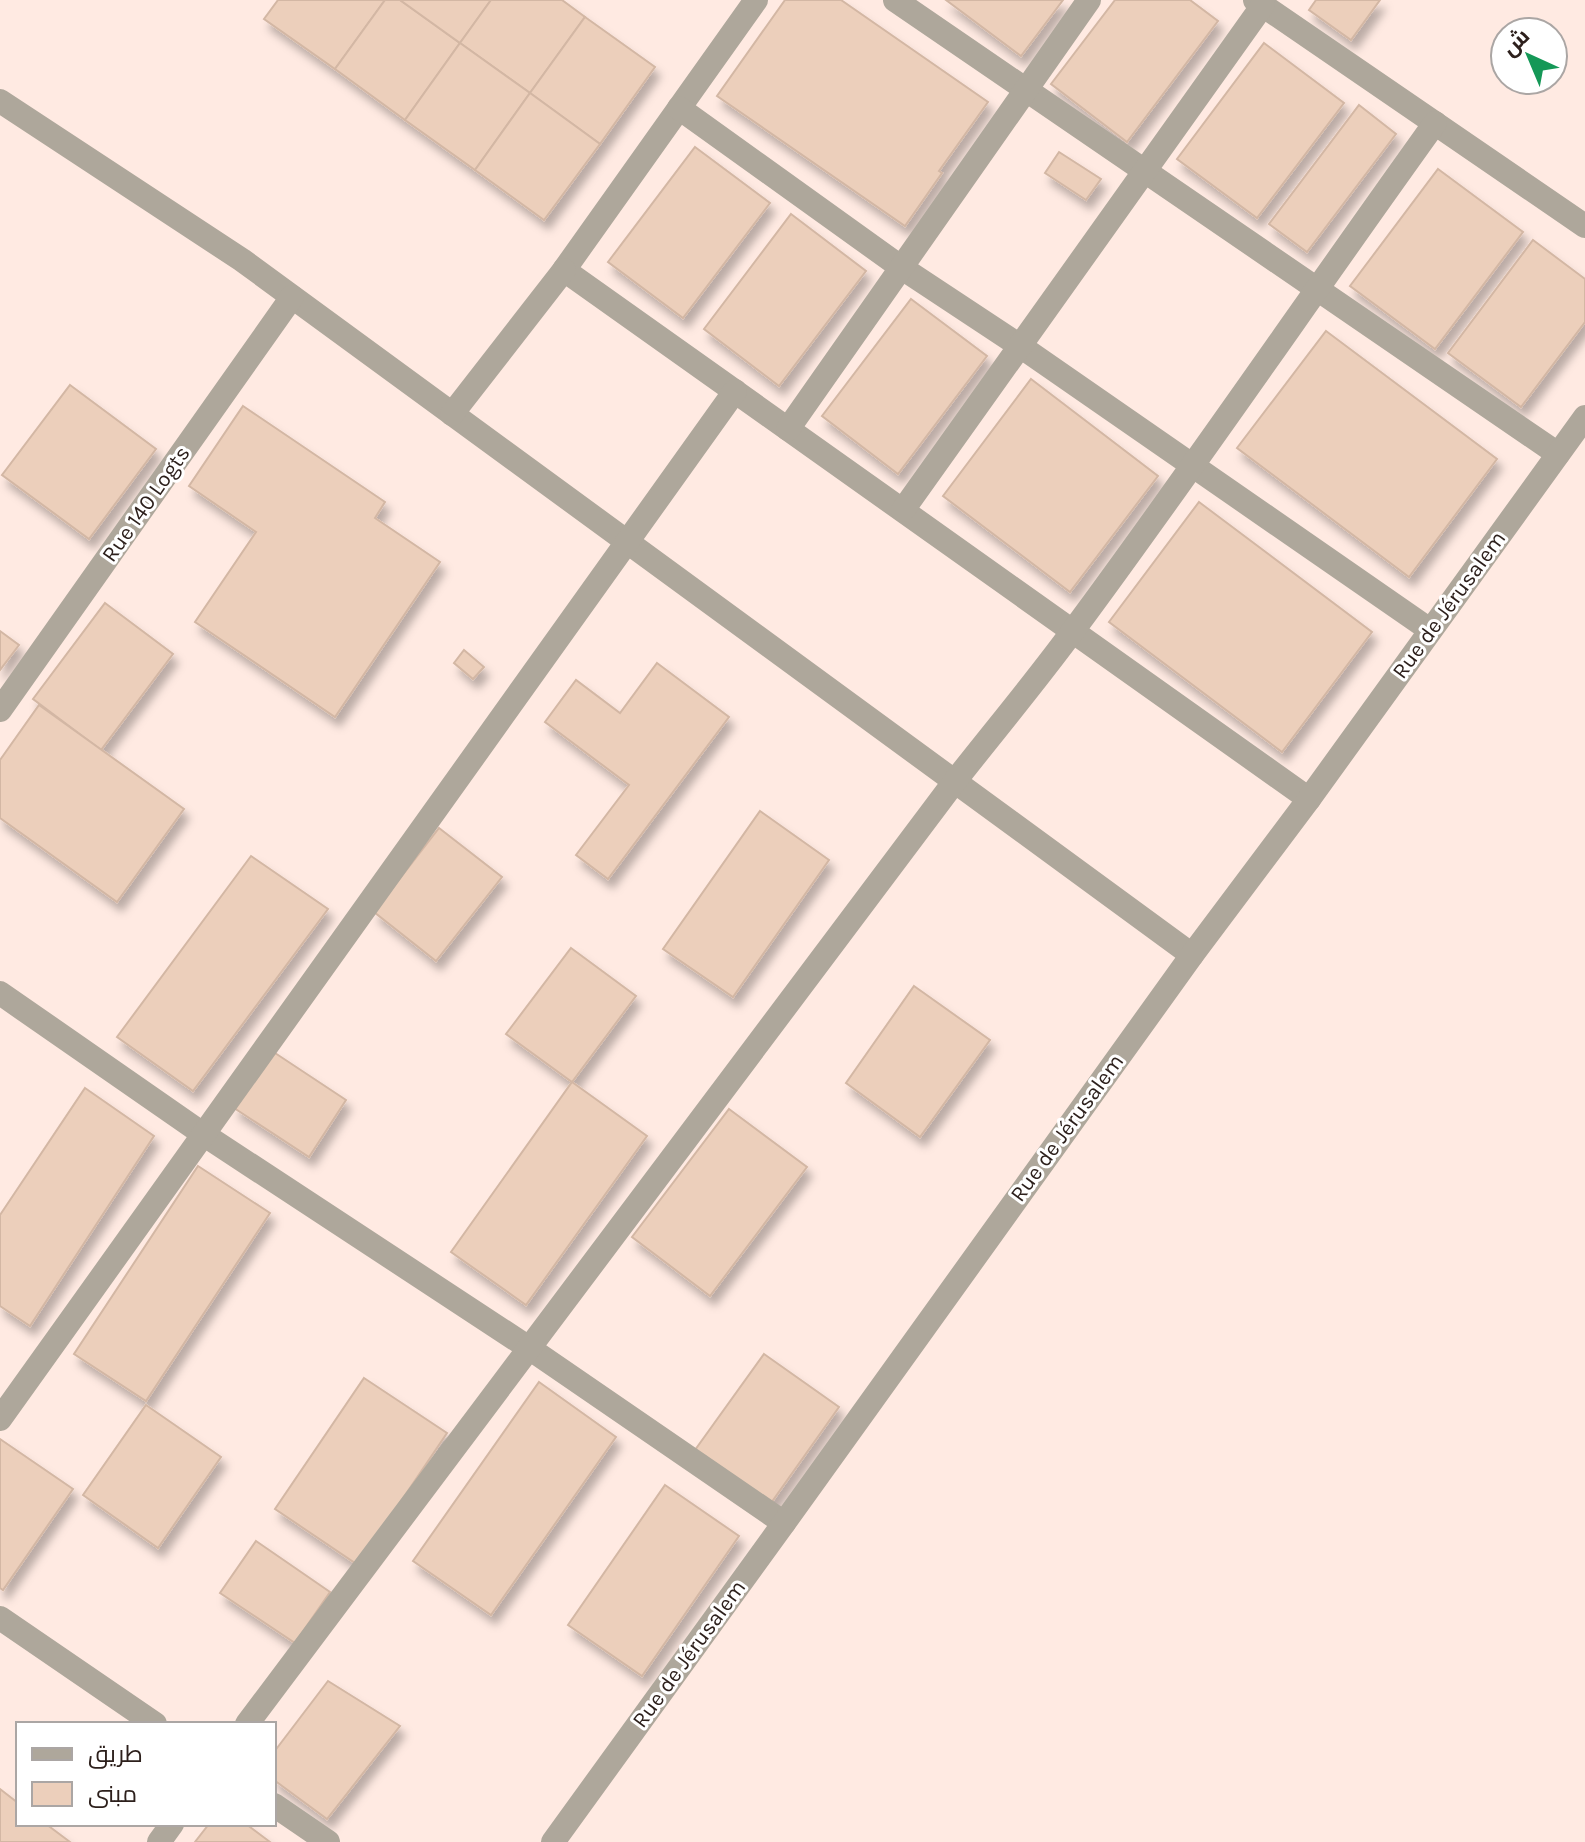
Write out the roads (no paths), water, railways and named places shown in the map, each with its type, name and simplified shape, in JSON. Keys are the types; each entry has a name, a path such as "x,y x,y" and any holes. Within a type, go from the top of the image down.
{"street":[{"path":"452,414 564,270 756,0"},
{"path":"895,0 1558,454"},
{"path":"788,429 1089,0"},
{"path":"903,510 1144,171 1259,3 1585,226"},
{"path":"0,101 242,260 1192,955"},
{"path":"679,108 902,268 1430,630"},
{"path":"248,1722 955,781 1073,631 1435,123"},
{"path":"564,270 1309,799"},
{"name":"Rue 140 Logts","path":"0,710 292,297"},
{"path":"0,1419 735,391"},
{"name":"Rue de Jérusalem","path":"553,1842 1192,955 1309,799 1585,417"},
{"path":"0,993 203,1134 529,1348 784,1523"},
{"path":"0,1618 152,1722"},
{"path":"276,1806 328,1842"}]}
